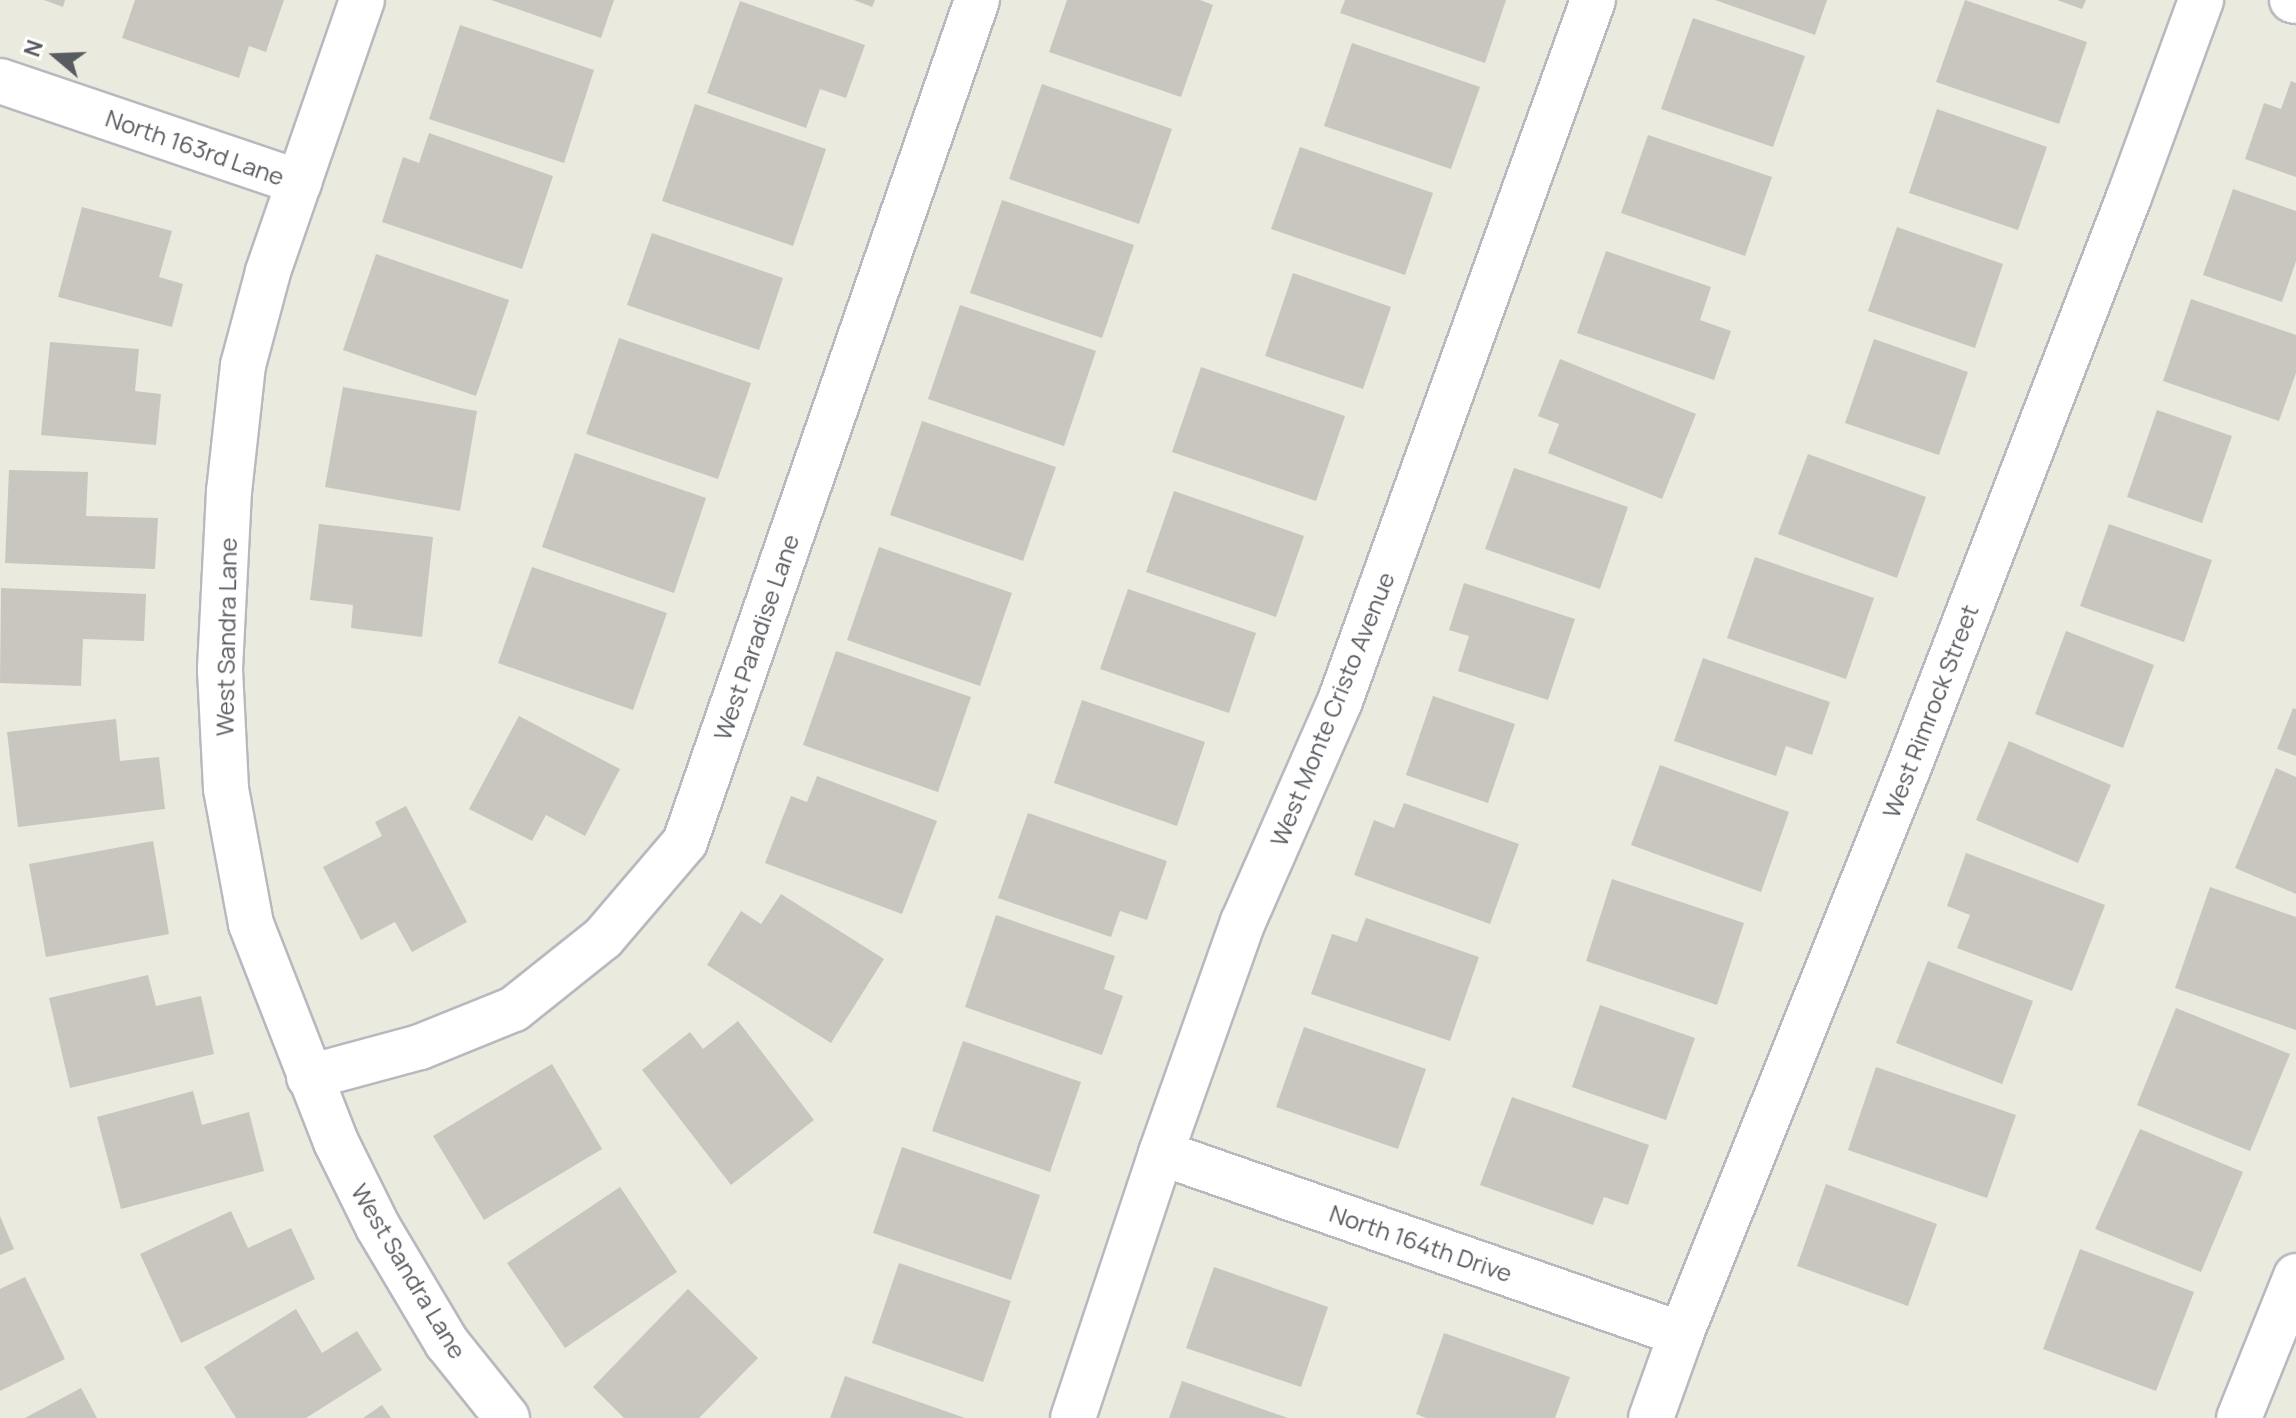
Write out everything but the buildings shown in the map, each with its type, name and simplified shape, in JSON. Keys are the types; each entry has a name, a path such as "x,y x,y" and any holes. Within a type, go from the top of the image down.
{"street":[{"name":"West Sandra Lane","path":"362,0 299,182 243,365 229,491 220,670 226,789 251,924 309,1077 378,1227 447,1343 507,1418"},
{"name":"West Paradise Lane","path":"309,1077 420,1047 514,1009 603,938 685,842 977,0"},
{"name":"West Monte Cristo Avenue","path":"1073,1418 1161,1153 1243,922 1340,701 1593,0"},
{"name":"West Rimrock Street","path":"1651,1418 1681,1334 1914,754 2129,197 2201,0"},
{"name":"North 163rd Lane","path":"0,81 299,182"},
{"name":"North 164th Drive","path":"1161,1153 1681,1334"},
{"path":"2239,1418 2296,1276"}]}
